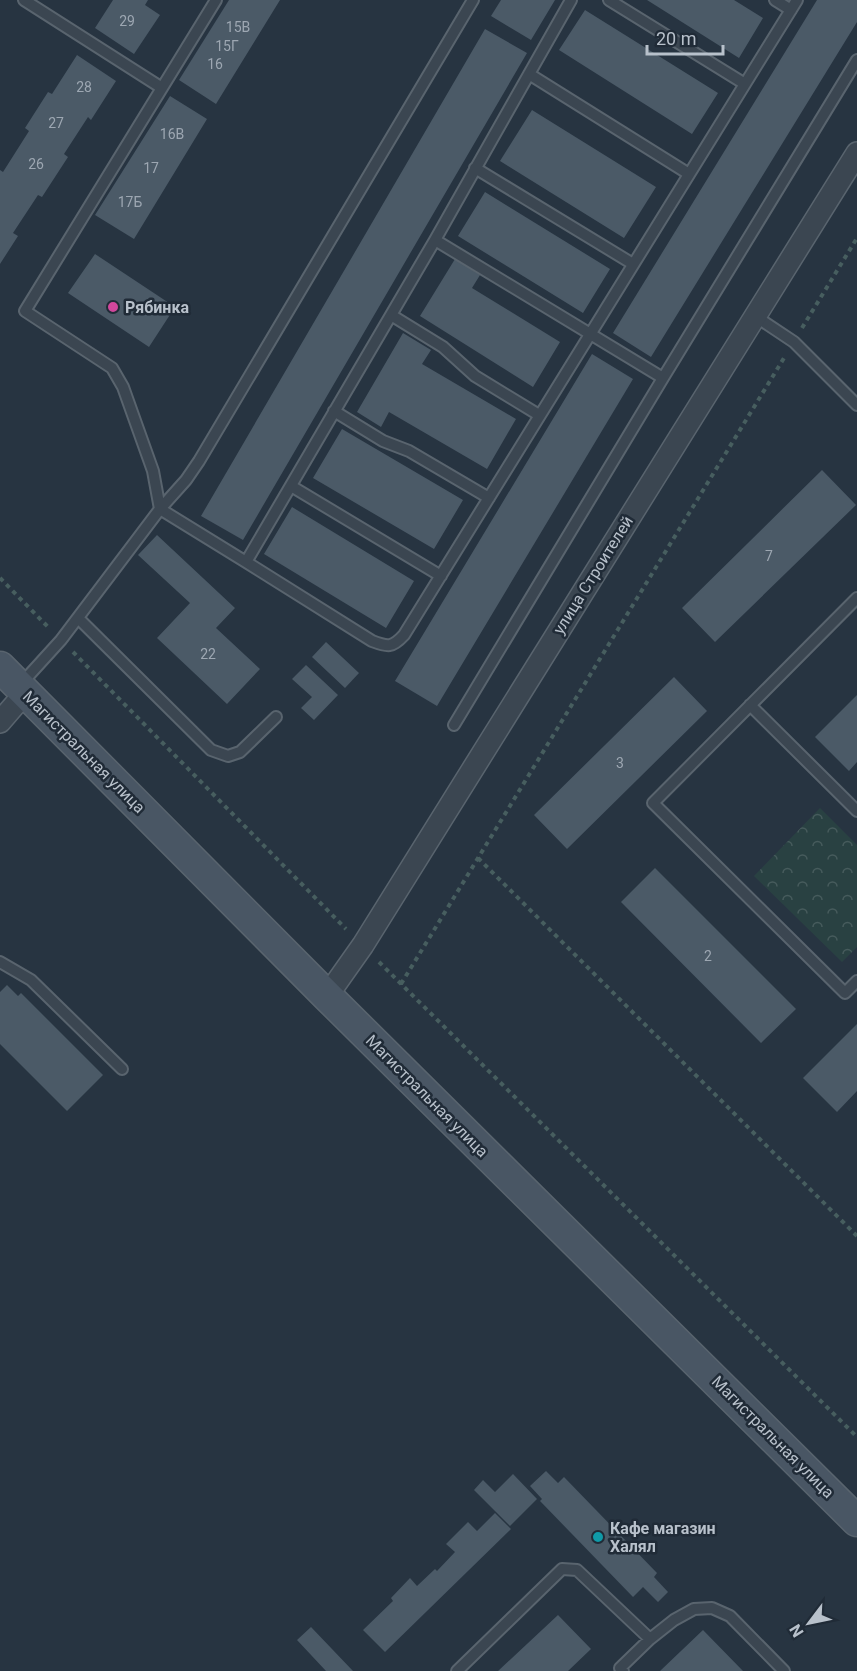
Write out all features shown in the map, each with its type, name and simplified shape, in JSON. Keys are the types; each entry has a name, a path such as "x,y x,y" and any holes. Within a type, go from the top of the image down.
{"main road":[{"name":"Магистральная улица","path":"15,682 327,996 857,1521"}],"street":[{"name":"улица Строителей","path":"327,996 363,945 857,153"},
{"path":"0,722 15,682"}],"lane":[{"path":"24,0 162,88"},
{"path":"216,0 25,311 112,368 123,387 153,471 160,509 372,641 385,646 396,644 404,635 794,5 775,0"},
{"path":"15,682 61,640 160,509 200,461 473,0"},
{"path":"246,562 435,240 571,0"},
{"path":"609,0 745,84"},
{"path":"454,725 857,60"},
{"path":"529,74 689,174"},
{"path":"475,168 633,264"},
{"path":"435,240 663,378"},
{"path":"391,315 442,347 474,376 540,415"},
{"path":"755,316 794,342 857,405"},
{"path":"334,411 383,441 409,452 489,498"},
{"path":"291,486 441,576"},
{"path":"857,598 654,803 846,993 857,981"},
{"path":"78,618 211,750 228,756 240,752 276,717"},
{"path":"750,705 857,811"},
{"path":"0,962 30,980 122,1069"},
{"path":"457,1671 562,1569 577,1570 650,1639"},
{"path":"620,1670 650,1639 674,1620 694,1609 712,1608 730,1616 784,1671"}],"path":[{"path":"401,984 857,238"},
{"path":"0,578 401,984 857,1437"},
{"path":"478,858 857,1236"}],"green space":[{"path":"820,808 857,845 857,947 842,962 754,876"}],"building":[{"path":"113,0 148,0 145,5 160,15 134,54 95,28"},
{"path":"229,0 280,0 216,104 179,80"},
{"path":"501,0 555,0 531,40 491,16"},
{"path":"647,0 734,0 763,18 739,58"},
{"path":"817,0 857,0 857,22 651,357 613,333"},
{"path":"585,10 718,93 692,134 559,50"},
{"path":"485,29 527,53 243,540 201,516"},
{"path":"77,55 116,81 91,120 88,117 64,154 68,157 42,197 38,195 13,233 18,236 0,264 0,170 3,172 29,131 25,128 48,92 52,94"},
{"path":"170,96 207,119 134,239 95,215"},
{"path":"532,110 656,187 624,238 500,161"},
{"path":"485,192 610,269 583,313 458,236"},
{"path":"95,254 175,307 149,347 68,293"},
{"path":"455,259 480,275 472,288 560,342 533,387 420,316"},
{"path":"403,333 431,350 422,364 516,419 487,469 389,412 381,427 357,412"},
{"path":"592,354 633,379 437,706 395,681"},
{"path":"342,429 463,500 434,549 313,478"},
{"path":"822,470 856,505 715,642 682,608"},
{"path":"292,507 414,581 386,628 264,554"},
{"path":"157,535 235,608 216,628 260,669 227,704 157,638 190,603 138,555"},
{"path":"326,642 359,673 345,688 312,657"},
{"path":"306,665 338,695 314,720 301,708 312,697 292,679"},
{"path":"674,677 707,711 567,849 534,815"},
{"path":"857,695 857,762 849,771 815,737"},
{"path":"655,868 796,1009 761,1043 621,902"},
{"path":"7,985 18,996 21,993 103,1075 67,1111 0,1044 0,992"},
{"path":"857,1024 857,1091 837,1112 803,1078"},
{"name":"Кафе магазин Халял","path":"546,1471 558,1483 564,1477 657,1573 654,1577 668,1592 658,1602 643,1587 633,1597 540,1501 542,1499 530,1486"},
{"path":"513,1474 537,1499 510,1526 474,1490 483,1480 495,1492"},
{"path":"495,1513 511,1529 385,1652 363,1630 393,1601 391,1598 410,1578 417,1586 435,1569 437,1571 455,1552 446,1544 468,1522 477,1531"},
{"path":"558,1615 591,1649 568,1671 498,1671"},
{"path":"311,1627 353,1671 326,1671 297,1640"},
{"path":"703,1630 743,1671 660,1671"}],"place":[{"name":"Рябинка","path":"113,307"},
{"name":"Кафе магазин Халял","path":"598,1537"}]}
